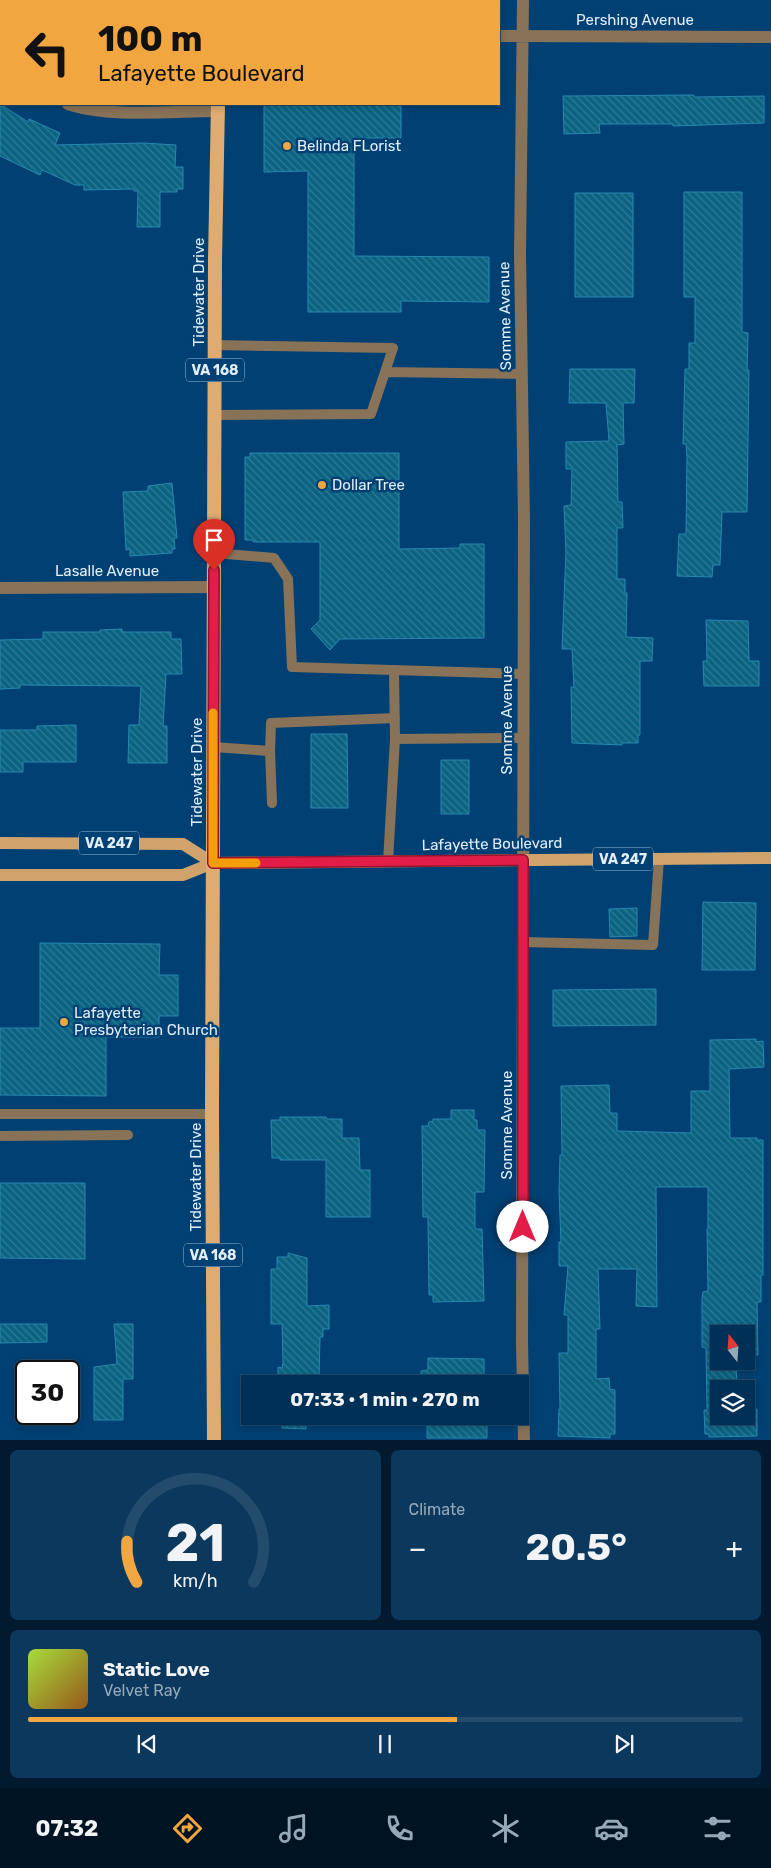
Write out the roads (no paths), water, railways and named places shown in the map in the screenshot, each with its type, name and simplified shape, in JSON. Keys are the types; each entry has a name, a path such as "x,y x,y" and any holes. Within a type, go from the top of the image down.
{"highway":[{"name":"Tidewater Drive","path":"214,1440 212,1114 213,747 214,415 218,107"}],"main road":[{"name":"VA 247","path":"0,843 183,844 213,863"},
{"name":"Lafayette Boulevard","path":"0,875 183,875 213,863 771,858"}],"street":[{"name":"Somme Avenue","path":"523,0 520,254 524,674 522,1342 524,1440"},
{"name":"Pershing Avenue","path":"500,36 771,38"},
{"path":"72,105 110,112 218,107"},
{"name":"Lasalle Avenue","path":"0,588 214,587"}],"lane":[{"path":"214,415 371,414 393,348 215,345"},
{"path":"385,372 522,374"},
{"path":"214,552 274,558 288,579 292,667 524,674"},
{"path":"388,862 395,739 394,670"},
{"path":"272,803 271,723 395,718"},
{"path":"395,739 523,738"},
{"path":"213,747 270,751"},
{"path":"523,942 653,945 659,859"},
{"path":"0,1114 212,1114"},
{"path":"0,1136 128,1135"}],"place":[{"name":"Belinda FLorist","path":"287,146"},
{"name":"Dollar Tree","path":"322,485"},
{"name":"Lafayette Presbyterian Church","path":"64,1022"}]}
